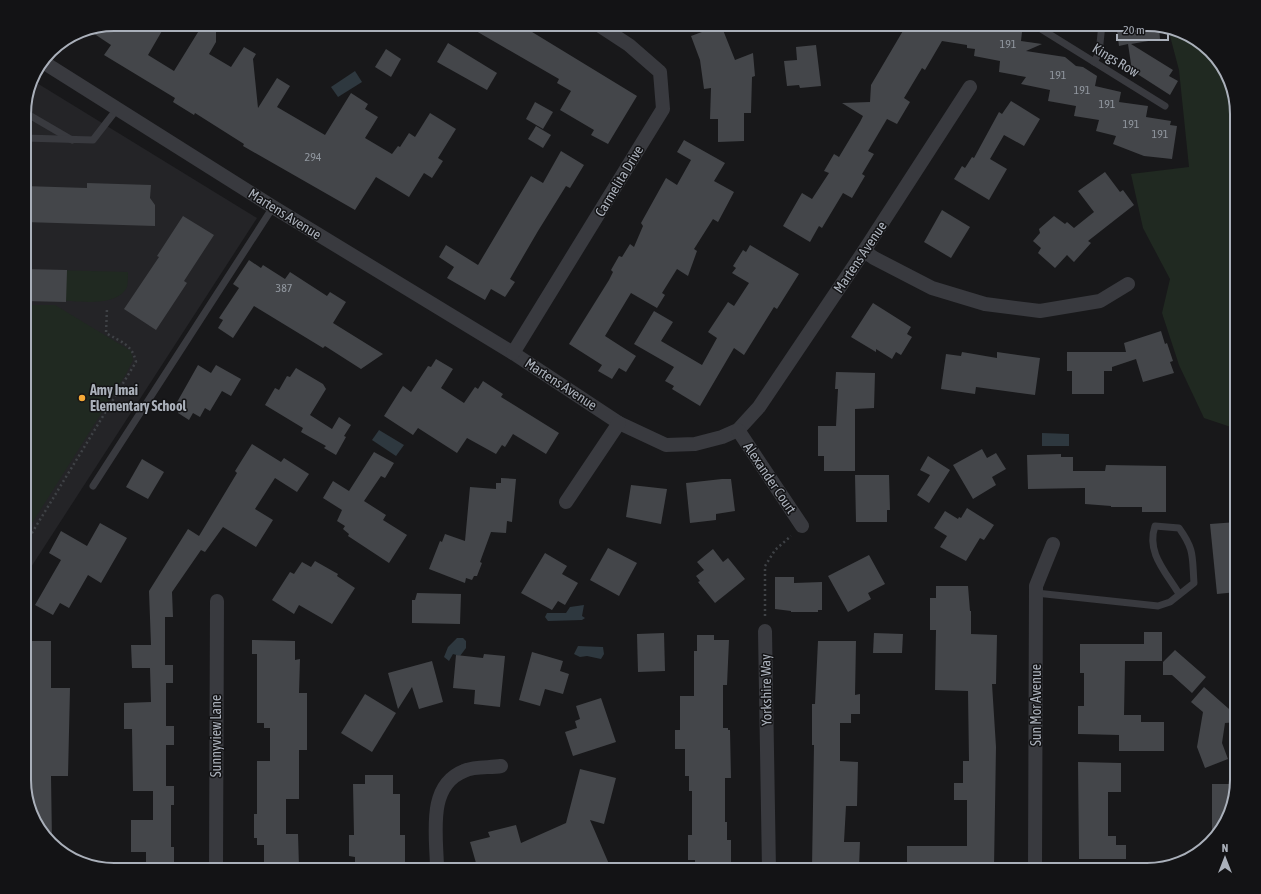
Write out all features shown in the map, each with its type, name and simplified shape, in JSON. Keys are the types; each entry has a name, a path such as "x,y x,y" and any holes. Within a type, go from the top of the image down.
{"street":[{"name":"Carmelita Drive","path":"514,354 663,109 660,72 629,45 608,31"},
{"name":"Martens Avenue","path":"47,65 273,207 514,354 619,423 666,445 695,444 722,437 738,430 759,407 864,251 970,87"},
{"path":"864,251 874,258 932,288 985,304 1040,311 1100,301 1128,284"},
{"path":"566,502 619,423"},
{"name":"Alexander Court","path":"738,430 802,526"},
{"name":"Sun Mor Avenue","path":"1035,863 1036,586 1053,544"},
{"name":"Sunnyview Lane","path":"216,863 217,601"},
{"name":"Yorkshire Way","path":"765,631 768,863"},
{"path":"437,863 438,801 445,783 464,770 500,766"}],"lane":[{"name":"Kings Row","path":"1044,31 1165,106"},
{"path":"1094,62 1099,53 1101,31"},
{"path":"31,138 93,140 117,109"},
{"path":"31,116 72,140"},
{"path":"93,486 273,207"},
{"path":"1036,593 1158,606 1170,602 1194,583 1193,553 1188,540 1179,528 1154,526 1151,536 1153,551 1179,594"}],"path":[{"path":"31,534 136,362 134,352 130,348 106,333 107,308"},
{"path":"765,631 765,566 775,550 802,526"}],"shaded area":[{"path":"1170,34 1193,45 1206,55 1219,73 1226,87 1229,103 1230,427 1204,418 1179,365 1162,313 1170,279 1143,228 1131,174 1189,167 1179,70"},
{"path":"355,71 362,82 338,97 331,87"},
{"name":"Amy Imai Elementary School","path":"37,83 257,218 31,567 31,109"},
{"path":"53,270 128,272 128,282 127,287 122,294 105,301 85,302 57,300 52,295"},
{"path":"31,305 55,305 131,351 133,360 126,374 31,525"},
{"path":"379,430 404,445 396,456 372,440"},
{"path":"1042,433 1069,434 1069,446 1042,446"},
{"path":"584,605 582,616 585,618 582,620 548,621 545,617 547,613 566,613 570,607"},
{"path":"457,638 463,638 466,641 466,648 460,656 453,654 449,661 444,657 448,647"},
{"path":"578,646 603,647 604,654 601,659 587,656 580,657 574,654"}],"building":[{"path":"109,31 162,31 148,55 174,71 199,31 217,31 216,42 209,54 231,67 244,47 256,54 253,59 258,108 277,78 290,86 277,107 325,135 351,93 368,104 365,109 378,117 365,138 392,154 398,146 400,147 409,133 415,137 430,113 456,129 438,158 443,161 432,178 424,173 409,197 376,177 355,210 243,146 244,144 195,113 194,115 173,102 175,98 104,55 111,45 94,34"},
{"path":"476,31 530,31 637,96 608,144 591,135 594,130 560,110 571,91 557,83 559,79"},
{"path":"705,31 723,31 735,60 753,53 755,76 752,77 751,113 744,113 744,141 718,142 718,119 710,119 711,88 704,89 700,60 691,36"},
{"path":"903,31 1022,32 1021,41 1042,44 1026,51 1065,57 1076,66 1083,67 1097,76 1095,86 1121,92 1119,102 1148,106 1146,117 1171,121 1170,125 1177,126 1172,159 1144,156 1113,144 1116,136 1096,131 1099,120 1074,116 1076,106 1048,101 1050,90 1021,84 1026,77 999,72 1000,61 974,56 975,49 967,48 967,45 942,41 925,70 922,68 904,98 910,102 897,124 887,119 868,151 874,154 862,174 865,176 852,198 843,193 822,228 819,226 810,242 783,226 802,193 812,199 829,173 824,171 834,154 839,157 863,116 842,103 870,102 871,85"},
{"path":"1117,31 1159,32 1160,39 1131,44 1173,70 1169,76 1178,81 1170,95 1128,68 1131,64 1128,44 1119,46"},
{"path":"448,43 497,73 487,90 437,62"},
{"path":"816,45 821,86 800,88 799,85 787,86 784,61 797,60 796,47"},
{"path":"386,49 401,59 391,77 375,67"},
{"path":"1011,101 1040,119 1024,146 1004,135 990,159 1007,169 989,200 954,179 962,166 965,168 972,157 974,158 999,112 1002,114"},
{"path":"535,102 553,112 543,129 526,119"},
{"path":"536,126 551,135 543,148 528,139"},
{"path":"684,140 725,163 714,181 734,192 718,222 713,219 694,249 697,251 688,276 677,269 662,293 665,295 657,308 631,293 605,336 636,356 626,372 619,368 612,379 598,371 602,365 569,344 609,280 613,272 611,270 619,256 622,257 630,244 634,247 643,226 641,223 666,178 677,185 691,160 677,152"},
{"path":"561,151 584,165 570,188 566,186 538,231 510,279 515,282 505,297 491,289 485,300 447,278 454,267 439,257 446,245 478,265 531,176 543,183"},
{"path":"1105,172 1120,192 1123,190 1134,205 1088,241 1091,243 1074,262 1067,255 1055,268 1038,253 1041,248 1033,241 1040,233 1039,229 1054,216 1065,224 1067,222 1074,228 1094,212 1078,191"},
{"path":"87,183 151,185 150,198 155,205 155,226 31,222 31,186 87,188"},
{"path":"942,210 970,227 951,258 924,242"},
{"path":"183,216 214,235 184,281 187,283 156,330 124,309 159,257 157,256"},
{"path":"750,245 799,274 777,309 774,307 744,355 734,348 700,406 672,389 674,386 665,381 674,367 634,344 654,311 673,322 661,341 702,365 717,338 708,332 728,302 734,306 749,283 732,273 736,268 733,266 743,250 746,252"},
{"path":"249,260 261,268 263,265 285,279 290,272 327,296 330,292 346,302 333,323 383,354 361,369 325,346 323,348 254,306 233,338 218,328 223,320 219,318 239,288 233,284"},
{"path":"31,269 67,270 66,302 31,301"},
{"path":"873,303 911,327 907,334 912,337 901,355 896,352 892,359 876,349 876,352 851,337"},
{"path":"1161,331 1173,361 1170,362 1174,373 1143,382 1136,359 1112,367 1112,371 1104,371 1104,394 1072,394 1072,371 1067,371 1067,352 1126,352 1124,343"},
{"path":"962,352 997,358 997,352 1040,358 1035,395 976,387 975,394 941,389 946,354 961,356"},
{"path":"436,359 453,369 441,388 464,403 475,387 478,389 483,381 503,394 501,397 559,433 546,454 513,434 505,447 502,445 496,454 467,438 457,453 418,428 413,435 384,416 403,386 411,392 428,366 431,367"},
{"path":"198,365 211,373 216,365 241,379 231,396 222,391 210,411 205,408 200,417 193,413 189,420 178,413 181,407 176,404"},
{"path":"296,368 323,384 326,389 310,415 332,429 339,417 351,425 344,436 346,437 336,455 324,448 326,446 301,432 303,428 265,405 275,388 279,390 287,376 290,377"},
{"path":"836,372 875,373 874,408 855,409 855,471 824,471 824,456 818,456 818,426 836,426 838,389 835,389"},
{"path":"252,444 281,462 284,458 309,474 297,492 275,478 255,509 273,520 256,547 223,527 205,552 201,550 172,592 173,617 165,617 165,665 173,665 173,683 166,683 166,726 174,726 174,745 166,745 166,786 174,786 174,805 171,805 171,847 174,847 174,863 146,863 146,852 131,852 131,820 153,820 153,791 133,791 132,729 124,729 124,703 151,702 150,668 132,668 131,645 151,645 149,591 188,529 199,536 237,473 235,471"},
{"path":"982,449 987,458 996,453 1006,469 992,477 996,485 973,499 953,465"},
{"path":"374,452 394,463 385,478 381,476 364,501 386,515 383,520 407,535 389,563 348,536 349,534 343,529 345,526 337,521 342,510 323,498 333,481 349,491"},
{"path":"1061,454 1061,457 1073,457 1073,471 1105,471 1106,465 1166,466 1166,512 1142,512 1142,507 1111,507 1085,504 1085,488 1028,489 1027,455"},
{"path":"928,456 950,470 929,503 917,495 930,475 920,470"},
{"path":"142,459 164,472 148,499 126,487"},
{"path":"855,475 889,475 890,510 887,510 887,522 856,522"},
{"path":"501,478 516,479 512,522 507,521 506,533 491,532 480,562 482,563 477,576 474,576 472,580 466,578 465,583 429,569 440,541 442,542 445,534 465,541 470,487 496,489 496,483 501,483"},
{"path":"731,479 735,511 716,514 716,520 690,523 686,483"},
{"path":"631,485 667,489 661,524 626,517"},
{"path":"967,508 994,525 984,540 980,538 966,561 940,547 947,536 934,528 945,511 958,519 959,517 961,518"},
{"path":"100,523 127,538 101,583 88,575 69,608 60,603 53,615 35,605 61,560 49,553 61,531 87,546"},
{"path":"1230,523 1230,593 1217,594 1210,524"},
{"path":"608,548 637,563 619,596 590,580"},
{"path":"713,549 723,562 728,558 745,579 715,603 698,582 700,581 696,576 704,570 697,562"},
{"path":"545,553 567,566 562,574 578,583 565,605 558,601 552,610 521,593"},
{"path":"869,555 885,584 868,593 871,599 848,612 828,576"},
{"path":"315,561 338,574 337,576 355,588 332,624 299,605 294,614 272,600 290,572 294,574 302,562 311,567"},
{"path":"775,577 794,577 794,583 822,582 822,610 818,610 818,612 791,612 775,609"},
{"path":"936,586 968,586 971,611 971,634 997,635 996,684 992,684 996,747 994,863 907,863 907,846 967,846 967,800 954,800 954,783 963,783 963,761 969,761 968,691 935,690 936,630 930,630 930,598 936,598"},
{"path":"417,593 461,594 460,624 412,623 412,600 415,600"},
{"path":"1144,632 1162,632 1162,661 1125,661 1124,715 1141,715 1141,722 1164,722 1164,751 1119,751 1119,735 1078,734 1078,706 1084,706 1084,673 1080,673 1080,644 1144,644"},
{"path":"664,633 665,671 638,672 637,634"},
{"path":"874,633 903,634 902,653 873,653"},
{"path":"697,635 714,635 714,640 729,640 727,685 723,685 723,728 728,728 728,730 730,730 731,778 725,778 725,822 727,822 727,840 731,840 731,863 695,863 695,860 688,860 688,835 692,835 692,791 689,791 689,776 685,776 685,749 675,749 675,730 680,730 680,696 694,696 694,651 697,651"},
{"path":"252,640 295,641 295,660 300,659 299,693 307,693 307,750 299,750 299,799 286,799 286,834 298,834 299,863 264,863 264,845 257,845 257,838 254,838 254,814 257,814 257,761 270,761 270,728 264,728 264,723 257,723 257,654 252,654"},
{"path":"31,641 51,641 51,688 70,688 68,776 51,776 52,835 37,812 31,785"},
{"path":"818,641 856,641 855,695 860,694 860,714 851,714 851,723 840,723 840,761 858,762 857,806 846,806 844,842 860,842 859,863 812,863 814,745 812,745 812,704 815,704"},
{"path":"1175,650 1206,677 1192,693 1172,675 1163,675 1163,662"},
{"path":"532,652 563,661 560,671 569,674 563,694 545,689 540,706 519,700"},
{"path":"484,654 505,656 500,707 474,704 475,690 453,688 456,655 483,658"},
{"path":"432,661 443,702 419,709 412,687 398,709 388,673"},
{"path":"1204,687 1230,710 1230,723 1225,723 1222,743 1228,759 1205,768 1197,747 1203,712 1191,702"},
{"path":"365,694 396,713 372,752 341,733"},
{"path":"601,698 616,742 573,756 565,732 577,728 575,721 580,719 576,706"},
{"path":"1078,762 1121,763 1121,792 1108,792 1108,836 1116,836 1116,845 1126,845 1126,859 1079,859"},
{"path":"580,769 616,778 604,824 590,820 609,863 476,863 470,842 490,837 488,832 516,825 521,843 566,823"},
{"path":"365,775 393,775 393,794 400,794 400,835 405,835 405,863 355,863 355,857 349,856 349,835 354,835 353,784 365,784"},
{"path":"1212,784 1230,784 1226,807 1212,831"}],"place":[{"name":"Amy Imai Elementary School","path":"82,398"}]}
